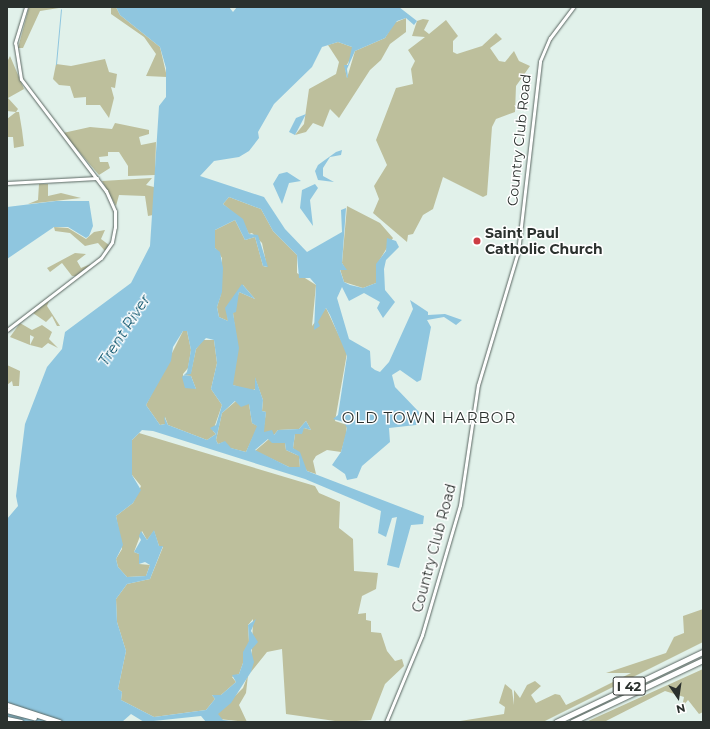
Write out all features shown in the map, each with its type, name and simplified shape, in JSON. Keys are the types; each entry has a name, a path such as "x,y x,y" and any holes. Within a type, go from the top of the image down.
{"highway":[{"name":"I 42","path":"556,722 703,652"},
{"path":"572,722 703,660"},
{"path":"7,705 58,722"},
{"path":"7,710 58,722"},
{"path":"7,719 21,722"}],"street":[{"path":"7,330 97,261 109,246 116,227 115,211 97,178 23,84 15,48 22,13 26,7"},
{"name":"Country Club Road","path":"386,722 422,635 460,505 478,385 518,252 540,60 552,34 573,7"},
{"path":"7,183 97,178"}],"green space":[{"path":"29,7 65,7 40,11 23,48 18,48"},
{"path":"111,7 116,7 120,15 160,47 167,77 146,76 156,54 144,37 111,14"},
{"path":"406,18 406,32 390,44 381,60 370,70 339,118 330,109 323,127 313,123 306,132 295,135 304,124 309,89 336,74 339,62 328,45 338,42 352,47 353,54 345,68 347,78 355,51 385,38 394,23"},
{"path":"423,19 429,20 424,30 429,34 446,20 458,36 453,41 453,52 457,54 482,46 496,33 502,39 490,48 499,61 505,62 514,51 519,61 530,66 516,86 515,112 496,119 492,127 487,195 483,197 443,177 433,209 423,215 413,234 408,235 407,242 373,213 379,199 374,186 387,165 376,140 396,88 413,84 411,69 415,61 408,50 425,37 412,36 417,21"},
{"path":"10,56 24,89 8,98 18,109 16,112 7,111 7,62"},
{"path":"105,59 109,72 117,74 115,88 111,87 114,98 109,118 100,105 86,105 86,97 74,98 70,86 59,85 53,79 56,64 71,66"},
{"path":"16,112 19,112 24,146 14,148 13,137 7,137 7,119"},
{"path":"115,123 149,130 149,134 139,137 141,145 156,142 155,175 128,176 128,166 119,152 108,152 108,156 99,157 100,162 108,162 110,168 99,175 63,133 90,127 112,129"},
{"path":"152,178 146,185 154,187 155,198 153,215 148,216 145,196 119,195 116,206 102,181"},
{"path":"39,184 48,184 48,196 61,193 81,198 28,204 38,200"},
{"path":"229,197 261,209 273,231 297,255 297,273 316,285 312,326 326,308 347,353 335,421 347,425 346,435 341,452 327,450 316,456 313,461 316,474 307,471 293,448 295,434 304,428 311,430 306,421 299,429 278,430 274,435 263,432 266,412 262,411 263,400 255,378 256,389 250,391 233,385 231,381 237,346 233,313 239,292 255,299 243,285 227,308 228,321 219,317 217,307 221,294 222,258 215,248 215,230 235,220 245,240 255,237 263,266 267,267 262,243 252,233 249,234 242,220 223,204"},
{"path":"347,206 380,223 393,238 379,261 376,283 363,288 344,282 340,269 346,270 342,263"},
{"path":"54,227 68,228 86,239 94,232 105,230 101,239 109,245 105,251 98,243 85,246 70,233 55,231"},
{"path":"75,253 86,254 77,261 81,268 91,264 76,276 72,276 62,263 50,272 47,268"},
{"path":"49,301 47,306 60,326 57,326 52,316 46,322 33,313"},
{"path":"20,323 32,330 42,325 52,332 49,339 58,348 48,343 42,348 30,345 10,337","holes":["30,335 34,337 30,345"]},
{"path":"183,331 187,331 191,350 188,368 183,374 183,380 196,389 191,376 184,375 191,372 196,349 203,340 214,340 217,363 211,389 222,405 213,431 216,434 207,440 168,425 165,417 165,424 160,425 146,405"},
{"path":"7,365 20,371 19,386 13,386 12,381 7,385"},
{"path":"236,401 249,404 252,423 258,426 246,452 230,448 224,442 218,444 216,440 222,413"},
{"path":"139,433 315,486 319,493 340,502 339,528 353,539 354,571 378,573 376,589 362,596 358,614 366,613 366,620 371,621 371,632 381,633 387,651 395,661 402,659 404,666 385,684 371,720 342,722 286,714 282,649 267,652 251,672 253,619 248,625 249,642 243,663 239,674 232,677 236,682 221,695 212,695 215,699 206,710 154,717 121,700 122,692 118,689 126,651 117,622 116,599 127,584 150,579 163,547 159,546 154,531 147,540 142,531 134,552 139,554 139,564 150,565 146,576 127,577 118,567 116,559 122,549 116,516 133,503 141,486 132,475 132,440"},
{"path":"269,439 285,443 286,450 299,456 300,468 289,467 255,451"},
{"path":"703,609 703,642 543,722 454,722 504,714 505,707 499,703 505,684 512,690 514,705 514,690 520,698 527,685 535,681 541,686 531,695 536,703 555,694 560,695 566,705 631,673 606,673 666,653 674,637 684,633 683,616"},
{"path":"703,669 703,712 699,714 688,700 682,707 684,697 665,691 604,722 586,722"},
{"path":"248,675 246,693 239,705 247,722 219,719 217,714 243,688"}],"water":[{"name":"Trent River","path":"116,7 229,7 233,12 237,7 399,7 417,21 414,25 406,18 397,21 385,38 355,51 347,69 347,78 344,65 348,65 352,47 338,42 322,47 312,67 274,104 258,132 259,138 249,151 239,157 214,161 200,176 264,197 285,229 307,252 342,232 341,210 346,208 342,263 347,270 340,270 344,282 350,285 363,288 376,283 376,264 386,251 387,238 396,241 399,247 386,260 384,269 385,290 395,302 383,318 377,308 380,302 364,293 349,301 342,287 337,298 349,339 370,351 371,367 375,370 380,372 389,362 413,309 410,300 428,312 428,315 445,314 462,320 456,325 444,317 427,320 431,327 421,380 417,382 400,370 392,375 395,387 419,412 420,421 416,425 389,428 390,442 362,466 357,478 347,480 345,474 332,465 341,452 347,428 344,422 333,419 338,415 347,356 330,315 326,308 318,322 320,326 314,330 316,285 310,278 299,278 297,255 273,231 261,209 229,197 223,204 243,219 249,234 258,235 268,267 263,266 255,237 245,240 235,220 215,230 215,248 220,252 223,268 222,292 217,307 219,317 228,321 225,308 242,284 255,299 239,292 236,312 233,313 239,348 233,385 255,390 255,377 263,400 262,411 266,412 264,432 272,430 274,435 278,430 299,429 306,421 311,430 304,428 302,434 295,434 293,448 300,452 307,471 424,516 423,524 411,525 399,568 387,565 397,517 392,518 386,537 378,533 381,511 305,479 153,431 142,430 132,440 132,475 141,490 133,503 116,516 123,545 116,559 118,567 127,577 146,576 150,565 145,562 139,564 139,554 134,552 141,540 139,536 141,531 147,540 154,530 159,546 163,546 150,579 127,584 116,599 117,622 126,651 118,689 122,692 121,700 154,717 206,710 215,699 212,695 221,695 236,682 232,675 239,674 243,663 243,652 249,641 248,625 256,619 251,631 258,642 251,650 254,662 251,672 231,703 218,714 223,720 240,722 206,722 201,716 144,722 131,714 122,722 7,722 7,519 18,506 16,496 25,424 47,367 62,349 65,332 131,283 150,246 159,106 166,97 166,68 160,47 120,15","holes":["183,331 187,331 191,350 187,372 184,375 191,374 196,349 206,338 214,340 217,363 211,389 222,405 216,425 210,428 216,434 207,440 168,425 164,416 165,424 160,425 146,405 171,361 173,347","235,401 241,407 249,404 252,423 257,426 246,452 231,448 225,441 218,444 216,440 222,413","268,439 272,443 285,443 286,450 299,456 300,467 289,467 255,450"]},
{"path":"306,114 295,135 289,132 296,118"},
{"path":"342,150 341,155 330,157 323,168 323,176 334,182 318,180 315,171 318,165 336,152"},
{"path":"287,172 301,181 289,183 282,204 273,184 279,174"},
{"path":"315,184 318,188 310,200 313,226 300,208 302,190"},
{"path":"56,201 89,201 93,226 89,236 86,238 68,227 54,227 7,259 7,207"},
{"path":"184,375 191,376 196,389 185,388 182,377"}],"waterway":[{"path":"56,64 61,9"}],"place":[{"name":"Saint Paul Catholic Church","path":"477,241"}],"district":[{"name":"OLD TOWN HARBOR","path":"429,418"}]}
